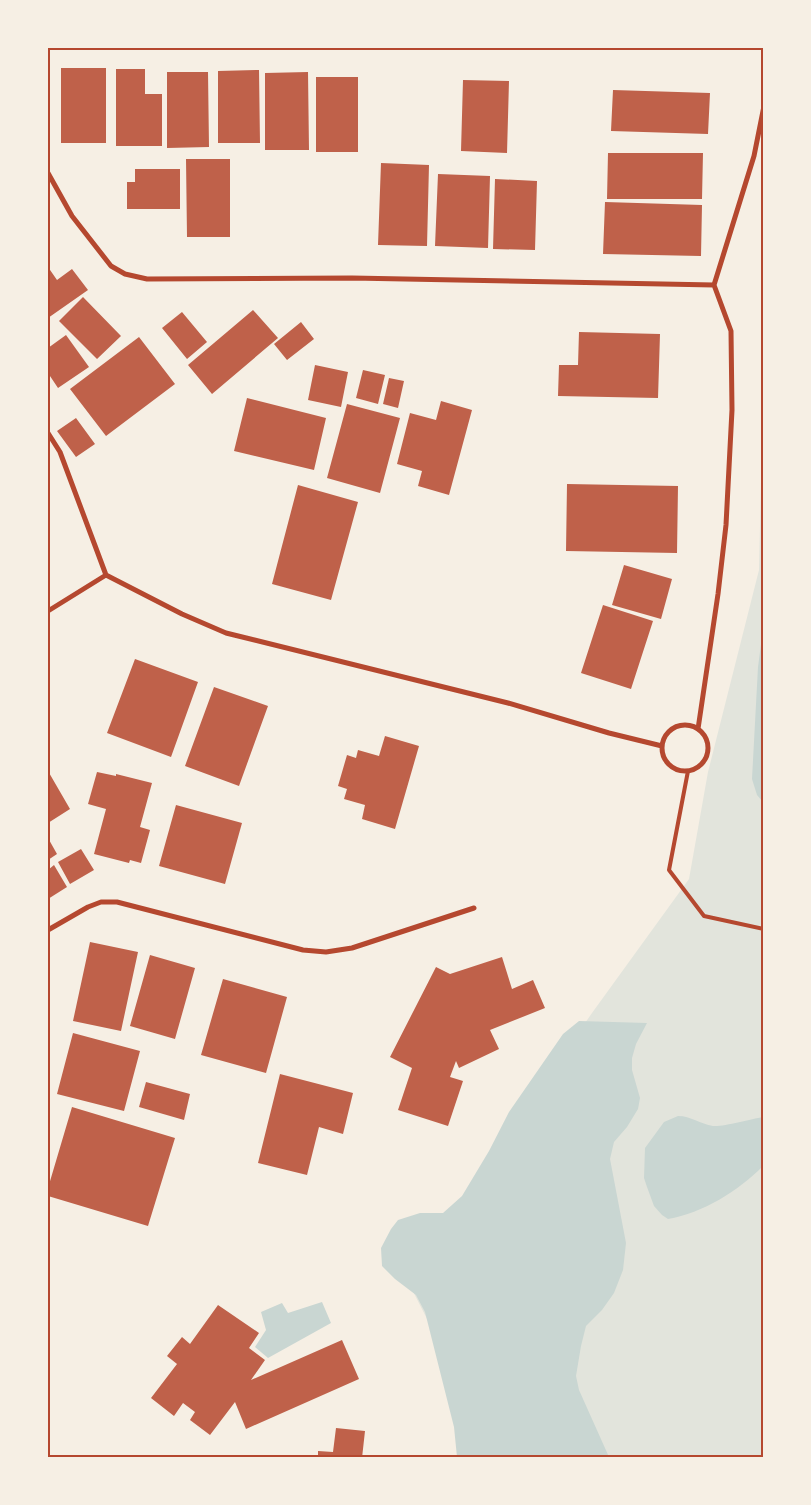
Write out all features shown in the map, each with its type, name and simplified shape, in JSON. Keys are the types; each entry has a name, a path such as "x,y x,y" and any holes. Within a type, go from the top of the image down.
{"street":[{"path":"698,729 726,525 732,410 732,331 714,285 754,156 764,106"},
{"path":"48,173 72,216 111,266 124,274 147,279 352,278 714,285"},
{"path":"48,434 60,452 106,575 182,614 226,634 508,703 662,746"},
{"path":"48,611 106,575"},
{"path":"691,726 698,729 707,740 708,753 701,766 695,770 680,771 666,761 662,746 665,738 676,727 691,726"},
{"path":"48,930 88,907 101,902 117,902 303,950 326,952 352,948 474,908"}],"lane":[{"path":"688,771 669,870 704,916 764,929"}],"shaded area":[{"path":"763,394 763,1457 468,1457 451,1366 396,1258 468,1192 592,1013 689,879 708,772 759,570"},
{"path":"763,629 763,802 757,795 752,779 758,667"},
{"path":"579,1021 647,1023 636,1044 632,1058 632,1070 640,1098 638,1109 627,1127 614,1142 610,1159 626,1243 623,1270 614,1293 602,1310 586,1326 576,1376 579,1390 609,1457 457,1457 454,1427 425,1312 416,1295 382,1266 381,1248 398,1220 420,1213 443,1213 462,1196 489,1151 509,1112 563,1034"},
{"path":"678,1116 687,1117 713,1126 763,1117 763,1166 743,1184 719,1200 694,1212 668,1219 654,1206 644,1178 645,1148 664,1122"},
{"path":"322,1302 331,1323 268,1358 255,1347 266,1330 261,1312 282,1303 288,1313"}],"building":[{"path":"61,68 106,68 106,143 61,143"},
{"path":"116,69 145,69 145,94 162,94 162,146 116,146"},
{"path":"259,70 260,143 218,143 218,71"},
{"path":"167,72 208,72 209,147 167,148"},
{"path":"308,72 309,150 265,150 265,73"},
{"path":"316,77 358,77 358,152 316,152"},
{"path":"463,80 509,81 507,153 461,151"},
{"path":"613,90 710,93 708,134 611,131"},
{"path":"608,153 703,153 702,199 607,199"},
{"path":"186,159 230,159 230,237 187,237"},
{"path":"381,163 429,165 427,246 378,245"},
{"path":"135,169 180,169 180,209 127,209 127,182 135,182"},
{"path":"438,174 490,176 488,248 435,246"},
{"path":"495,179 537,181 535,250 493,249"},
{"path":"605,202 702,205 701,256 603,254"},
{"path":"48,267 57,280 72,269 88,290 48,318"},
{"path":"83,297 121,336 97,359 59,321"},
{"path":"253,310 278,338 212,394 188,365"},
{"path":"182,312 207,342 187,359 162,328"},
{"path":"301,322 314,339 287,360 274,344"},
{"path":"579,332 660,334 658,398 558,396 559,365 578,365"},
{"path":"66,335 89,367 58,388 48,373 48,348"},
{"path":"139,337 175,384 106,436 70,389"},
{"path":"315,365 348,372 341,407 308,400"},
{"path":"363,370 385,375 378,404 356,398"},
{"path":"389,378 404,381 398,408 383,404"},
{"path":"247,398 326,418 314,470 234,451"},
{"path":"441,401 472,410 449,495 418,486 422,471 397,464 410,413 436,420"},
{"path":"347,404 400,418 380,493 327,478"},
{"path":"76,418 95,444 76,457 57,431"},
{"path":"567,484 678,486 677,553 566,551"},
{"path":"298,485 358,502 331,600 272,584"},
{"path":"624,565 672,579 661,619 612,605"},
{"path":"603,605 653,621 631,689 581,673"},
{"path":"135,659 198,682 171,757 107,733"},
{"path":"214,687 268,706 239,786 185,766"},
{"path":"385,736 419,746 395,829 362,819 365,805 344,799 347,789 338,786 347,755 356,758 358,750 379,756"},
{"path":"48,771 70,809 48,823"},
{"path":"97,772 116,776 116,774 152,783 140,827 150,830 141,863 130,860 129,863 94,854 106,809 88,804"},
{"path":"176,805 242,823 225,884 159,866"},
{"path":"48,838 57,854 48,860"},
{"path":"81,849 94,870 70,884 58,862"},
{"path":"54,865 67,887 48,899 48,870"},
{"path":"90,942 138,952 121,1031 73,1021"},
{"path":"150,955 195,968 175,1039 130,1026"},
{"path":"502,957 512,989 533,980 545,1008 490,1030 499,1049 459,1068 456,1061 450,1077 463,1081 448,1126 398,1110 412,1068 390,1057 436,967 450,974"},
{"path":"223,979 287,997 266,1073 201,1055"},
{"path":"73,1033 140,1051 124,1111 57,1094"},
{"path":"280,1074 353,1093 343,1134 319,1127 307,1175 258,1163"},
{"path":"146,1082 190,1094 184,1120 139,1107"},
{"path":"72,1107 175,1138 148,1226 48,1196 48,1188"},
{"path":"218,1305 259,1333 249,1348 265,1360 251,1380 342,1340 359,1379 246,1429 235,1402 210,1435 190,1420 195,1412 183,1403 174,1416 151,1398 177,1364 167,1356 182,1337 190,1344"},
{"path":"336,1428 365,1431 362,1458 318,1458 318,1451 333,1452"}]}
